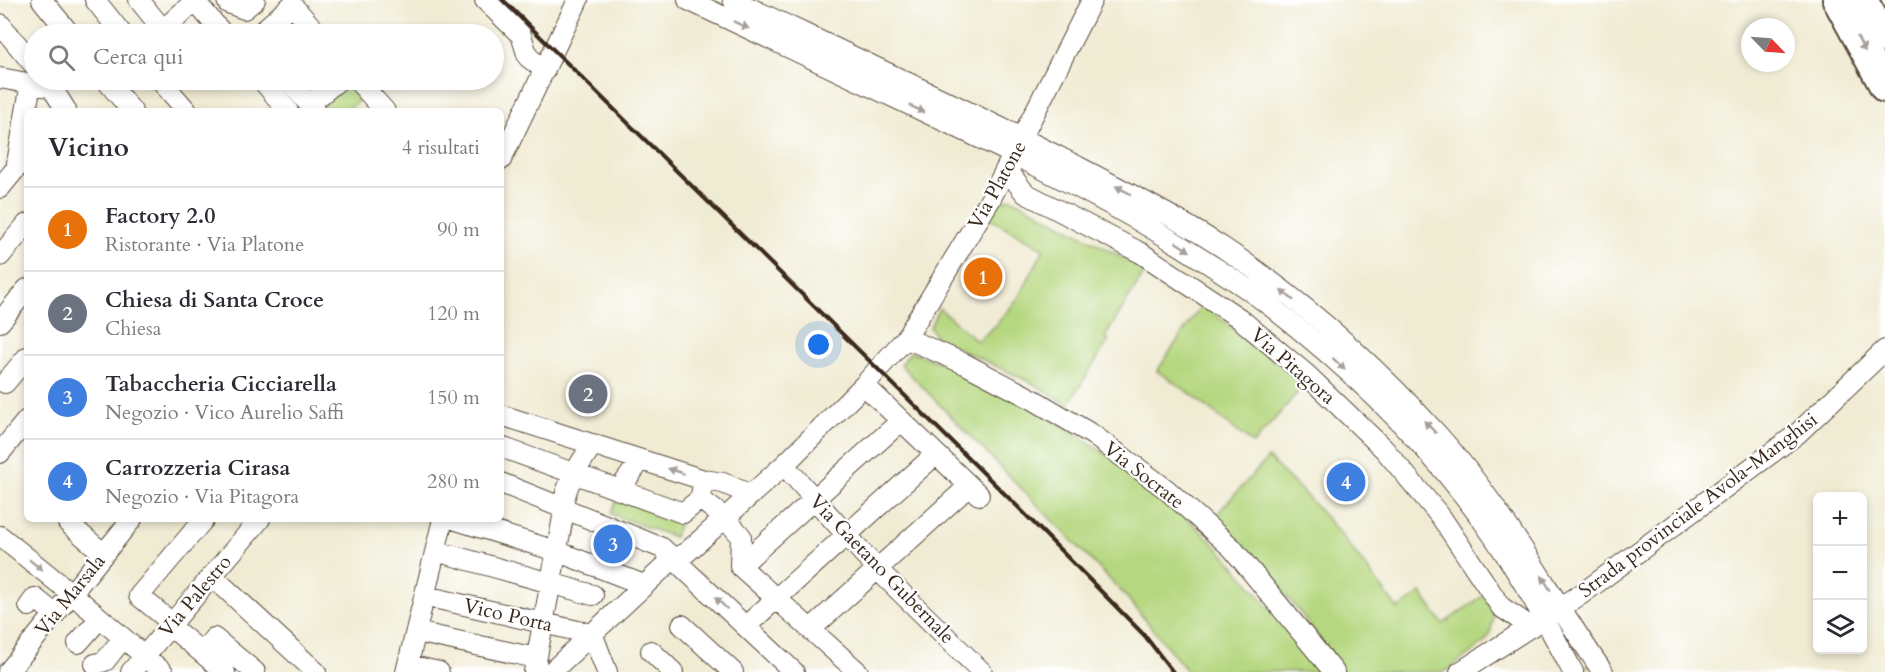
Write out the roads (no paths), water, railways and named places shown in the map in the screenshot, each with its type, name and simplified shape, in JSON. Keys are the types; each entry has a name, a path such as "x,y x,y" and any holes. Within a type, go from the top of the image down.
{"highway":[{"path":"1837,0 1885,88"},
{"path":"1863,0 1885,38"}],"street":[{"path":"95,0 114,24"},
{"path":"139,0 158,24"},
{"path":"169,24 195,0 215,24"},
{"path":"227,0 228,3 244,9 255,0"},
{"path":"485,0 521,35 528,57 545,70"},
{"path":"688,0 1015,153 1165,212 1214,242 1270,282 1333,332 1391,387 1452,452 1513,531 1601,671"},
{"path":"733,0 1156,229 1268,303 1323,349 1376,399 1424,448 1466,498 1509,561 1538,623 1557,642 1573,672"},
{"name":"Via Platone","path":"551,672 644,585 727,520 864,385 906,338 990,200 1092,0"},
{"path":"504,154 545,70 574,1"},
{"path":"50,3 64,24"},
{"path":"270,24 292,5 309,24"},
{"path":"1,29 24,57"},
{"path":"0,78 24,79"},
{"path":"35,108 39,90"},
{"path":"50,90 64,108"},
{"path":"113,90 126,108"},
{"path":"167,90 180,108"},
{"path":"270,90 285,108"},
{"path":"297,90 312,108 329,90"},
{"path":"363,90 374,107"},
{"path":"990,200 1006,192 1025,193 1015,153"},
{"path":"0,188 21,163"},
{"name":"Via Pitagora","path":"1025,193 1141,253 1239,318 1308,375 1384,449 1434,508 1501,607"},
{"path":"0,255 24,227"},
{"path":"0,322 24,301"},
{"name":"Via Socrate","path":"906,338 965,364 1034,400 1094,435 1166,489 1233,548 1334,672"},
{"name":"Strada provinciale Avola-Manghisi","path":"1460,672 1561,607 1797,434 1885,350"},
{"path":"5,383 24,361"},
{"path":"811,629 877,569 974,491 864,385"},
{"path":"504,416 641,460 702,489 741,536 740,566 858,672"},
{"path":"740,566 902,421"},
{"path":"0,453 24,424"},
{"path":"416,632 535,665 556,551 566,470 585,441"},
{"path":"504,448 683,513 702,489 723,483 755,491"},
{"path":"746,626 936,454"},
{"path":"619,490 641,460"},
{"name":"Via Gaetano Gubernale","path":"784,465 877,569 982,672"},
{"path":"504,484 562,513 662,548 674,562 794,672"},
{"path":"69,522 104,554"},
{"name":"Via Marsala","path":"8,672 130,522"},
{"path":"201,522 139,596 225,672"},
{"name":"Via Palestro","path":"131,672 257,522"},
{"path":"439,672 407,669 442,522"},
{"path":"463,522 556,551 644,585"},
{"path":"1,538 72,594 163,672"},
{"path":"436,551 593,595"},
{"path":"212,576 312,670"},
{"name":"Vico Porta","path":"425,596 591,634"},
{"path":"29,606 35,598 55,614"},
{"path":"1494,649 1501,607 1538,623"},
{"path":"78,643 100,618"},
{"path":"682,625 732,672"},
{"path":"591,634 607,672"},
{"path":"95,664 105,661 123,638"},
{"path":"202,652 214,638 255,672"},
{"path":"1557,642 1568,672"},
{"path":"651,651 674,672"}],"tunnel":[{"path":"838,61 918,98"},
{"path":"1153,216 1182,232 1263,288 1363,372"},
{"path":"1549,605 1586,672"}],"railway":[{"path":"503,0 1018,507 1145,636 1173,672"}],"place":[{"name":"Factory 2.0","path":"983,277"},
{"name":"Chiesa di Santa Croce","path":"588,394"},
{"name":"Carrozzeria Cirasa","path":"1346,482"},
{"name":"Tabaccheria Cicciarella","path":"613,544"}]}
